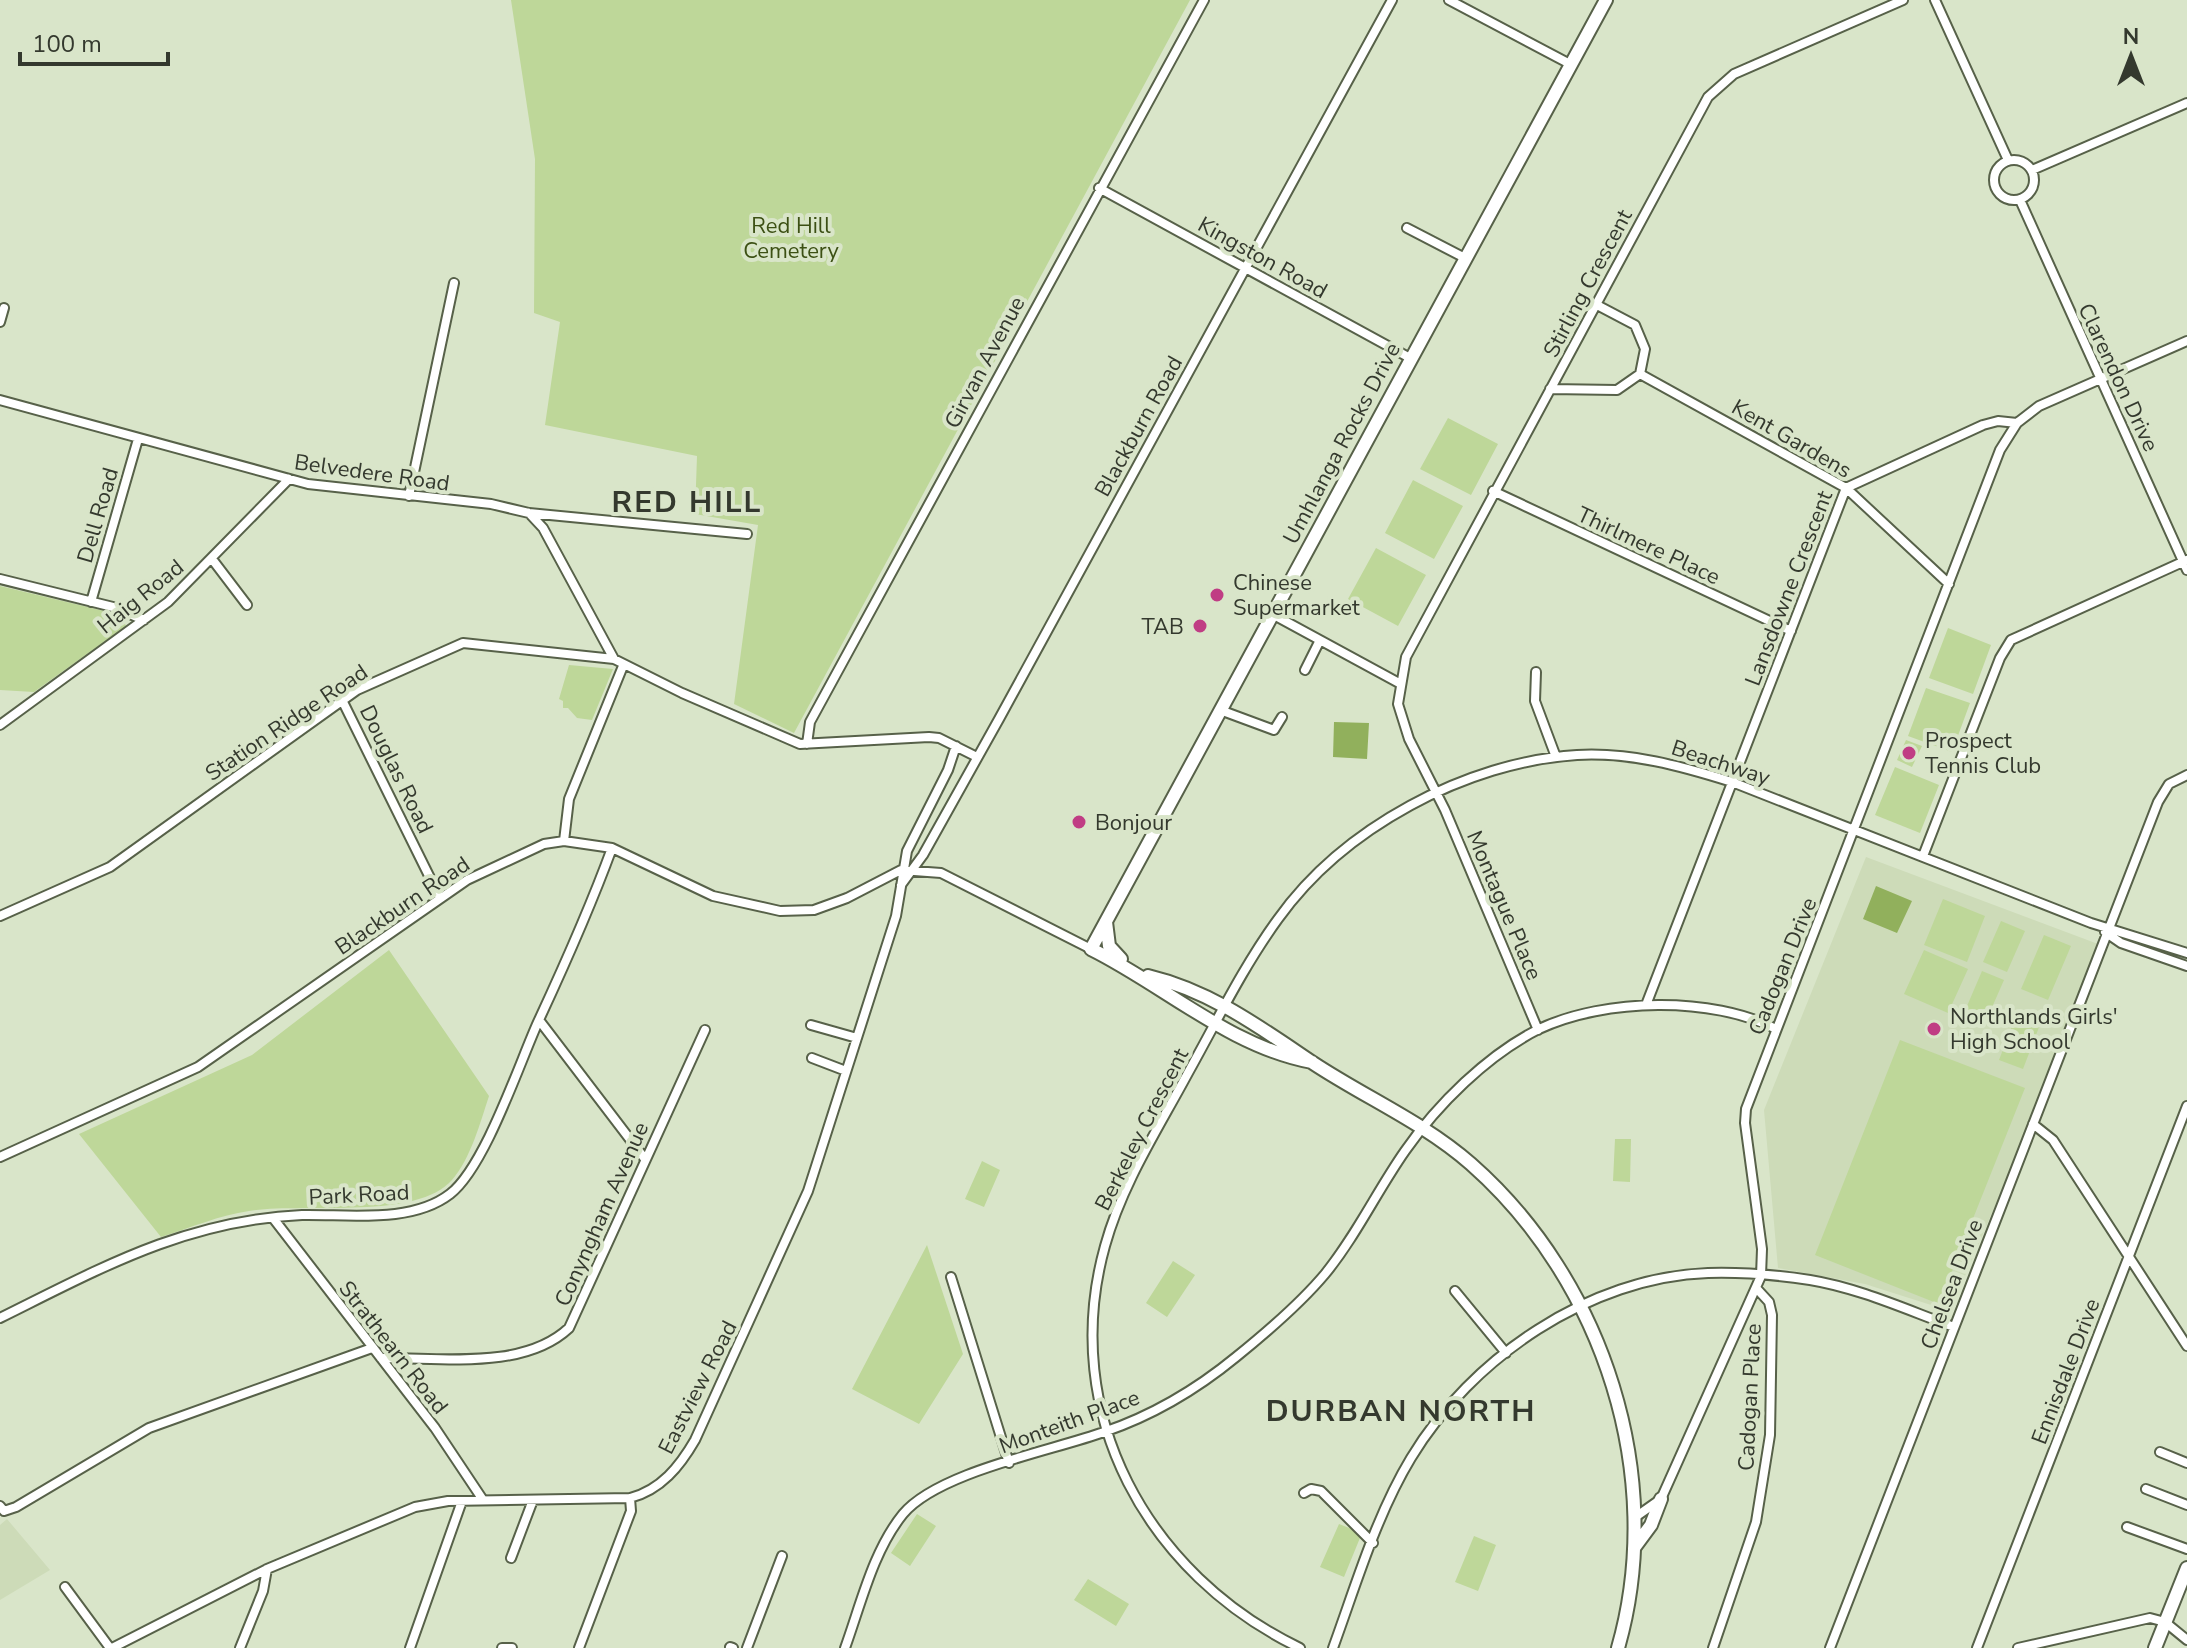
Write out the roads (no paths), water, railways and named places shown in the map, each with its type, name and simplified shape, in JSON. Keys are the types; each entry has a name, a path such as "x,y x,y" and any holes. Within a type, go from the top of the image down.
{"main road":[{"name":"Umhlanga Rocks Drive","path":"1091,949 1606,0"},
{"path":"1106,919 1109,946 1136,972 1225,1005 1312,1062 1423,1127 1469,1162 1515,1208 1543,1244 1581,1307 1603,1358 1620,1414 1634,1518 1634,1548 1627,1610 1618,1648"},
{"path":"1091,949 1136,972 1216,1023 1269,1048 1312,1062"},
{"path":"1634,1548 1651,1525 1661,1499"},
{"path":"2155,1648 2187,1568"}],"street":[{"name":"Girvan Avenue","path":"807,744 810,722 1204,0"},
{"name":"Blackburn Road","path":"914,869 1392,0"},
{"path":"1449,0 1570,64"},
{"name":"Stirling Crescent","path":"1437,794 1409,739 1398,704 1399,683 1406,657 1493,491 1715,87 1734,74 1903,0"},
{"path":"1935,0 2008,160"},
{"path":"2032,170 2187,103"},
{"path":"2008,160 2022,161 2032,170 2034,185 2020,200 1999,195 1993,182 1996,168 2008,160"},
{"name":"Kingston Road","path":"1099,188 1410,358"},
{"name":"Clarendon Drive","path":"2020,200 2186,564"},
{"path":"1407,228 1465,258"},
{"path":"409,496 454,283"},
{"path":"1550,389 1617,390 1640,374 1645,349 1640,332 1624,317 1597,305"},
{"path":"0,322 4,308"},
{"name":"Lansdowne Crescent","path":"1646,1005 1846,488 1983,425 1998,421 2017,423 2039,406 2187,341"},
{"name":"Kent Gardens","path":"1640,374 1846,488 1949,584"},
{"name":"Belvedere Road","path":"0,400 289,479 491,504 529,513 747,534"},
{"name":"Cadogan Drive","path":"1661,1499 1761,1276 1762,1249 1745,1123 1749,1098 2000,450 2017,423"},
{"name":"Dell Road","path":"91,602 138,439"},
{"name":"Haig Road","path":"0,725 168,602 289,479"},
{"name":"Thirlmere Place","path":"1493,491 1791,631"},
{"path":"529,513 543,528 614,659 623,666 776,735 807,744 929,737 977,757"},
{"path":"212,559 247,605"},
{"path":"1923,856 2000,658 2011,640 2186,564"},
{"path":"0,579 91,602 144,620"},
{"path":"1272,614 1399,683"},
{"path":"1305,670 1320,640"},
{"name":"Station Ridge Road","path":"0,916 110,867 342,700 388,675 463,643 614,659"},
{"path":"564,841 569,799 623,666"},
{"path":"1536,672 1535,701 1556,757"},
{"name":"Douglas Road","path":"342,700 440,898"},
{"path":"1220,710 1274,730 1282,717"},
{"path":"956,746 948,770 914,833 901,870 914,869 957,879 1091,949"},
{"name":"Beachway","path":"1225,1005 1279,917 1317,875 1367,834 1437,794 1498,771 1556,757 1639,758 1686,766 2109,931 2187,953"},
{"name":"Chelsea Drive","path":"1830,1648 2163,791 2187,775"},
{"name":"Montague Place","path":"1437,794 1538,1030"},
{"name":"Blackburn Road","path":"0,1157 198,1067 440,898 515,856 564,841 612,848 713,896 780,911 822,908 901,870"},
{"name":"Park Road","path":"0,1318 127,1254 215,1227 273,1218 412,1211 452,1192 470,1169 489,1131 574,948 612,848"},
{"name":"Eastview Road","path":"900,886 914,869"},
{"name":"Eastview Road","path":"111,1648 267,1569 415,1507 483,1500 630,1498 643,1495 676,1470 695,1440 808,1191 896,916 901,870"},
{"name":"Beachway","path":"2109,931 2121,943 2187,966"},
{"name":"Berkeley Crescent","path":"1225,1005 1130,1181 1106,1244 1097,1277 1093,1331 1096,1380 1107,1431 1125,1479 1148,1520 1184,1565 1231,1609 1300,1648"},
{"name":"Monteith Place","path":"845,1648 883,1547 901,1516 930,1492 1107,1431 1201,1383 1286,1315 1325,1275 1423,1127 1483,1069 1538,1030 1583,1015 1646,1005 1728,1011 1776,1029"},
{"path":"539,1020 645,1159"},
{"path":"811,1025 857,1038"},
{"name":"Conyngham Avenue","path":"381,1358 521,1356 559,1337 576,1317 705,1030"},
{"path":"812,1058 846,1071"},
{"name":"Ennisdale Drive","path":"1977,1648 2187,1106"},
{"path":"2033,1124 2053,1140 2187,1346"},
{"name":"Strathearn Road","path":"273,1218 474,1482 483,1500"},
{"path":"1333,1648 1373,1543 1411,1457 1452,1403 1506,1353 1526,1337 1581,1307 1627,1289 1675,1276 1707,1273 1829,1284 1954,1327"},
{"path":"951,1277 1009,1463"},
{"name":"Cadogan Place","path":"1713,1648 1746,1558 1766,1463 1772,1315 1769,1302 1757,1289"},
{"path":"1455,1291 1506,1353"},
{"path":"2,1508 52,1488 149,1428 372,1348"},
{"path":"2160,1452 2187,1463"},
{"path":"1304,1493 1311,1489 1321,1491 1373,1543"},
{"path":"2146,1489 2187,1505"},
{"path":"579,1648 631,1511 630,1498"},
{"path":"1634,1518 1661,1499"},
{"path":"511,1558 533,1500"},
{"path":"410,1648 462,1501"},
{"path":"2127,1527 2187,1549"},
{"path":"747,1648 782,1556"},
{"path":"240,1648 263,1591 267,1569"},
{"path":"65,1587 111,1648"},
{"path":"2018,1648 2150,1618 2165,1622 2187,1640"},
{"path":"502,1648 512,1648"}],"place":[{"name":"Chinese Supermarket","path":"1217,595"},
{"name":"TAB","path":"1200,626"},
{"name":"Prospect Tennis Club","path":"1909,753"},
{"name":"Bonjour","path":"1079,822"},
{"name":"Northlands Girls' High School","path":"1934,1029"}],"district":[{"name":"RED HILL","path":"687,502"},
{"name":"DURBAN NORTH","path":"1401,1411"}],"park label":[{"name":"Red Hill Cemetery","path":"791,238"}]}
